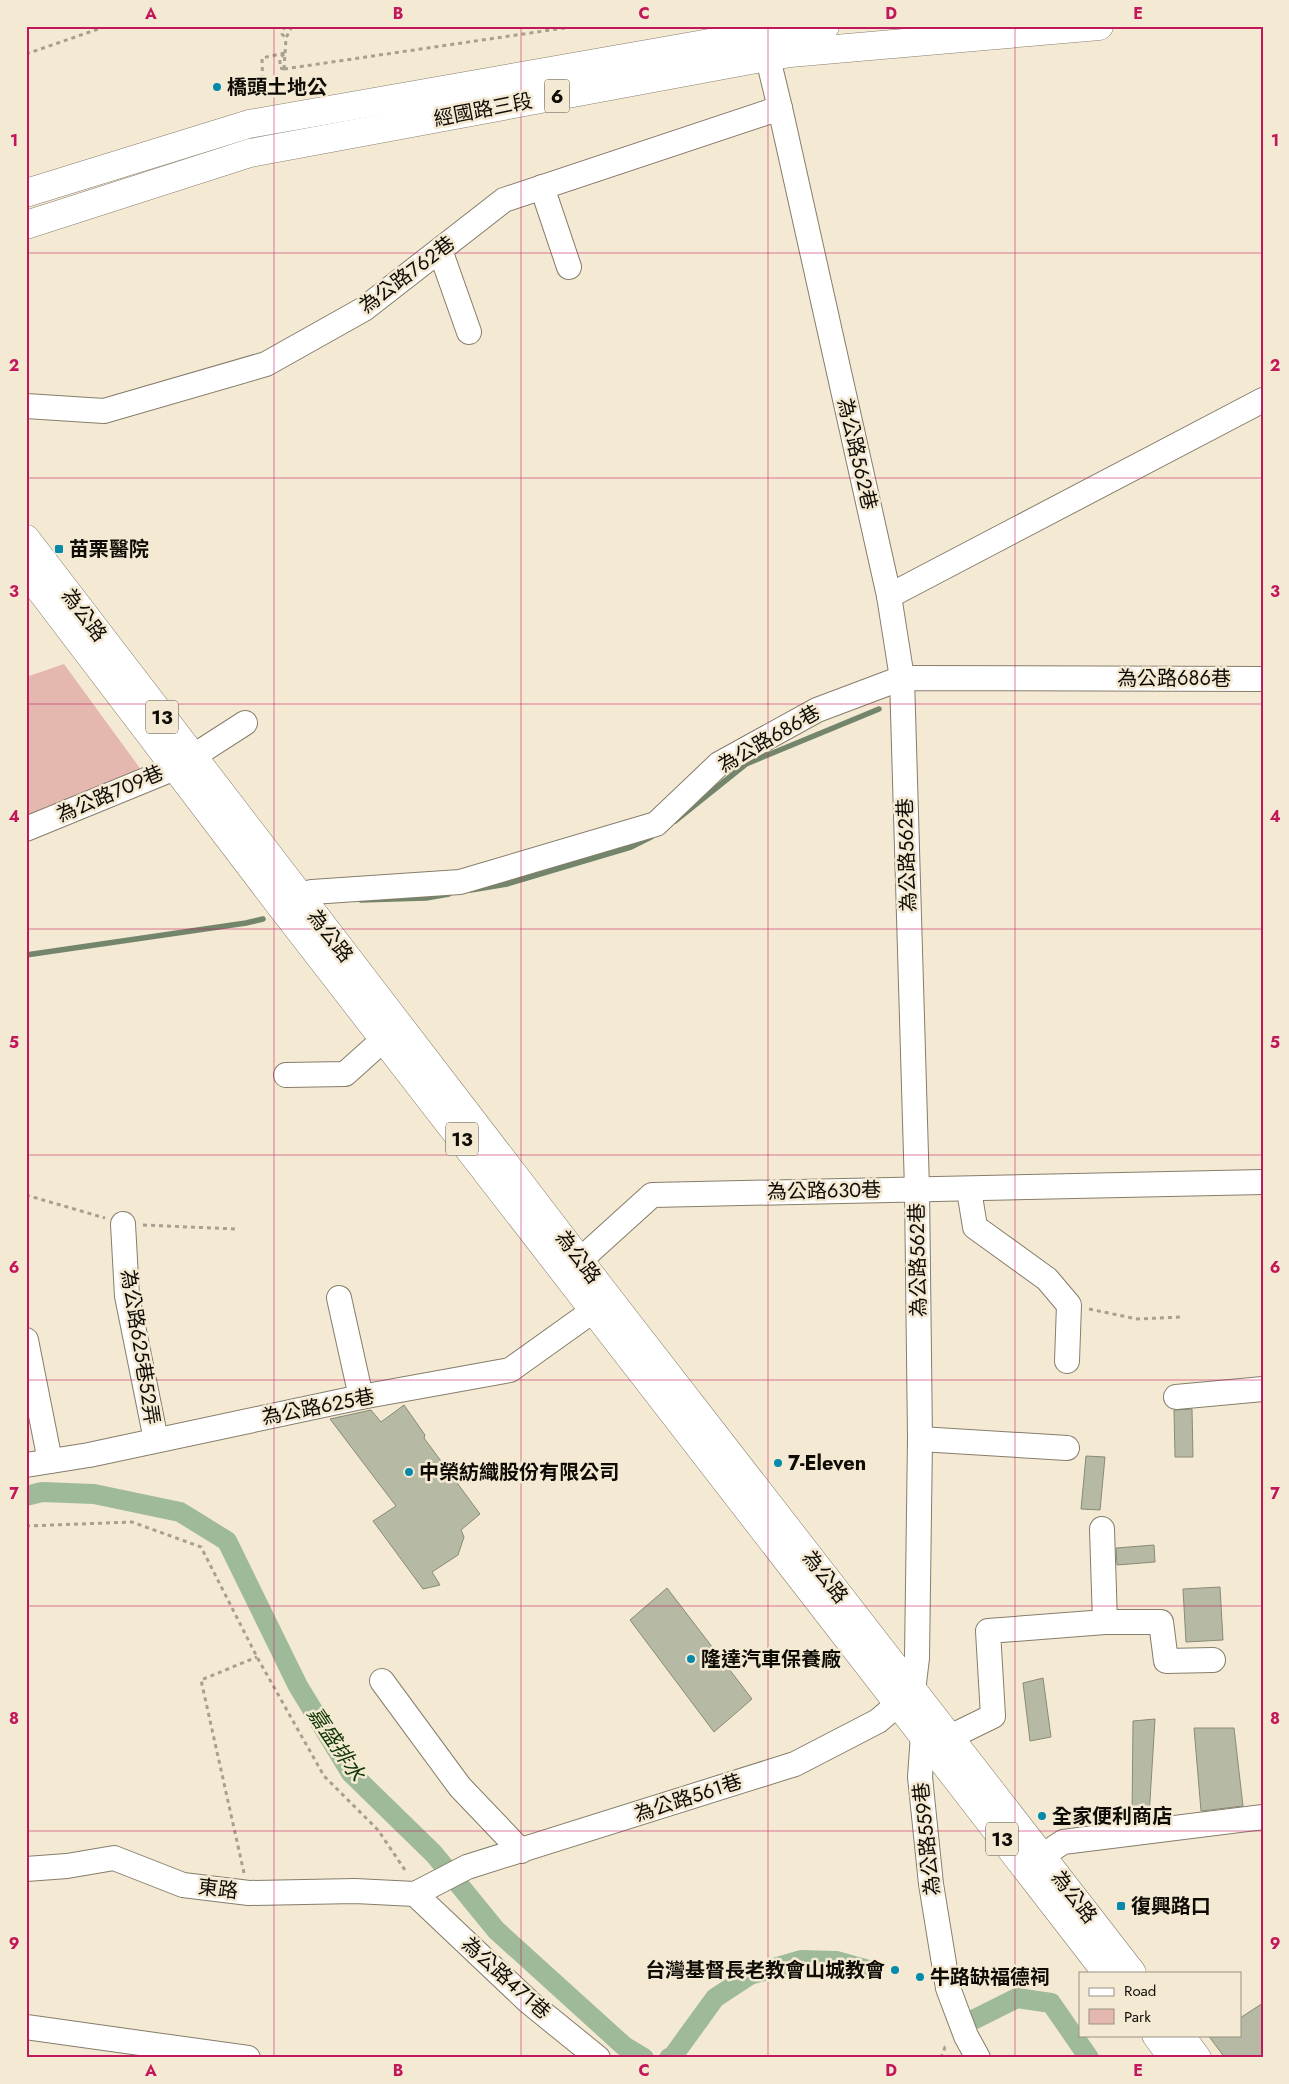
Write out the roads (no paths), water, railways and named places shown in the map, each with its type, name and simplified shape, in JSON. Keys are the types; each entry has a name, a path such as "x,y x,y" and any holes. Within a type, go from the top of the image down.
{"main road":[{"name":"經國路三段","path":"26,225 250,153 764,46 825,26"},
{"name":"經國路三段","path":"26,193 250,124 764,46 790,53 1099,26"},
{"name":"為公路","path":"26,539 183,762"},
{"name":"為公路","path":"26,571 183,762 906,1698 950,1737 1106,1972"},
{"name":"為公路","path":"289,900 384,1039 574,1267"},
{"name":"為公路","path":"906,1698 923,1735 1131,1972"},
{"path":"1157,2036 1173,2058"},
{"path":"1181,2036 1197,2058"}],"street":[{"name":"為公路562巷","path":"764,46 780,108 889,596 902,678 917,1189 920,1439 917,1658 906,1698"},
{"name":"為公路762巷","path":"26,406 104,411 266,364 364,310 504,200 780,108"},
{"path":"542,188 569,267"},
{"path":"440,250 469,332"},
{"path":"889,596 1263,400"},
{"name":"為公路686巷","path":"289,900 312,892 460,882 656,824 719,764 817,710 902,678 1263,679"},
{"name":"為公路709巷","path":"26,829 183,762 245,723"},
{"path":"286,1075 346,1074 384,1039"},
{"name":"為公路630巷","path":"574,1267 652,1195 917,1189 969,1190 1263,1182"},
{"path":"969,1190 975,1227 1047,1278 1069,1305 1068,1361"},
{"name":"為公路625巷52弄","path":"123,1224 127,1296 156,1440"},
{"path":"339,1298 361,1398"},
{"name":"為公路625巷","path":"26,1465 510,1370 602,1305"},
{"path":"26,1340 50,1461"},
{"path":"1176,1397 1263,1389"},
{"path":"920,1439 1066,1448"},
{"path":"1102,1529 1105,1622"},
{"path":"950,1737 993,1716 988,1631 1105,1622 1161,1622 1166,1661 1213,1660"},
{"path":"382,1681 460,1787 521,1850"},
{"name":"為公路561巷","path":"416,1894 464,1869 795,1764 878,1721 906,1698"},
{"name":"為公路559巷","path":"923,1735 920,1777 930,1884 948,1988 966,2036 978,2058"},
{"path":"1034,1863 1064,1842 1263,1817"},
{"name":"東路","path":"26,1869 67,1866 114,1858 183,1885 249,1893 355,1891 416,1894"},
{"name":"為公路471巷","path":"416,1894 529,2002 598,2058"},
{"path":"26,2027 248,2058"}],"waterway":[{"path":"675,821 746,764 879,709"},
{"path":"471,890 507,884 631,847 651,837"},
{"path":"361,900 426,898 449,894"},
{"path":"26,955 263,919"},
{"name":"嘉盛排水","path":"26,1496 42,1492 94,1494 180,1512 227,1541 298,1686 351,1773 434,1854 496,1930 624,2046 644,2058"},
{"name":"嘉盛排水","path":"669,2058 673,2056 715,1998 750,1975 801,1960 836,1961 868,1970"},
{"name":"嘉盛排水","path":"975,2019 1017,1998 1051,2003 1089,2058"}],"place":[{"name":"橋頭土地公","path":"217,87"},
{"name":"苗栗醫院","path":"59,549"},
{"name":"7-Eleven","path":"778,1463"},
{"name":"中榮紡織股份有限公司","path":"409,1472"},
{"name":"隆達汽車保養廠","path":"691,1659"},
{"name":"全家便利商店","path":"1042,1816"},
{"name":"復興路口","path":"1121,1906"},
{"name":"台灣基督長老教會山城教會","path":"895,1970"},
{"name":"牛路缺福德祠","path":"920,1977"}]}
